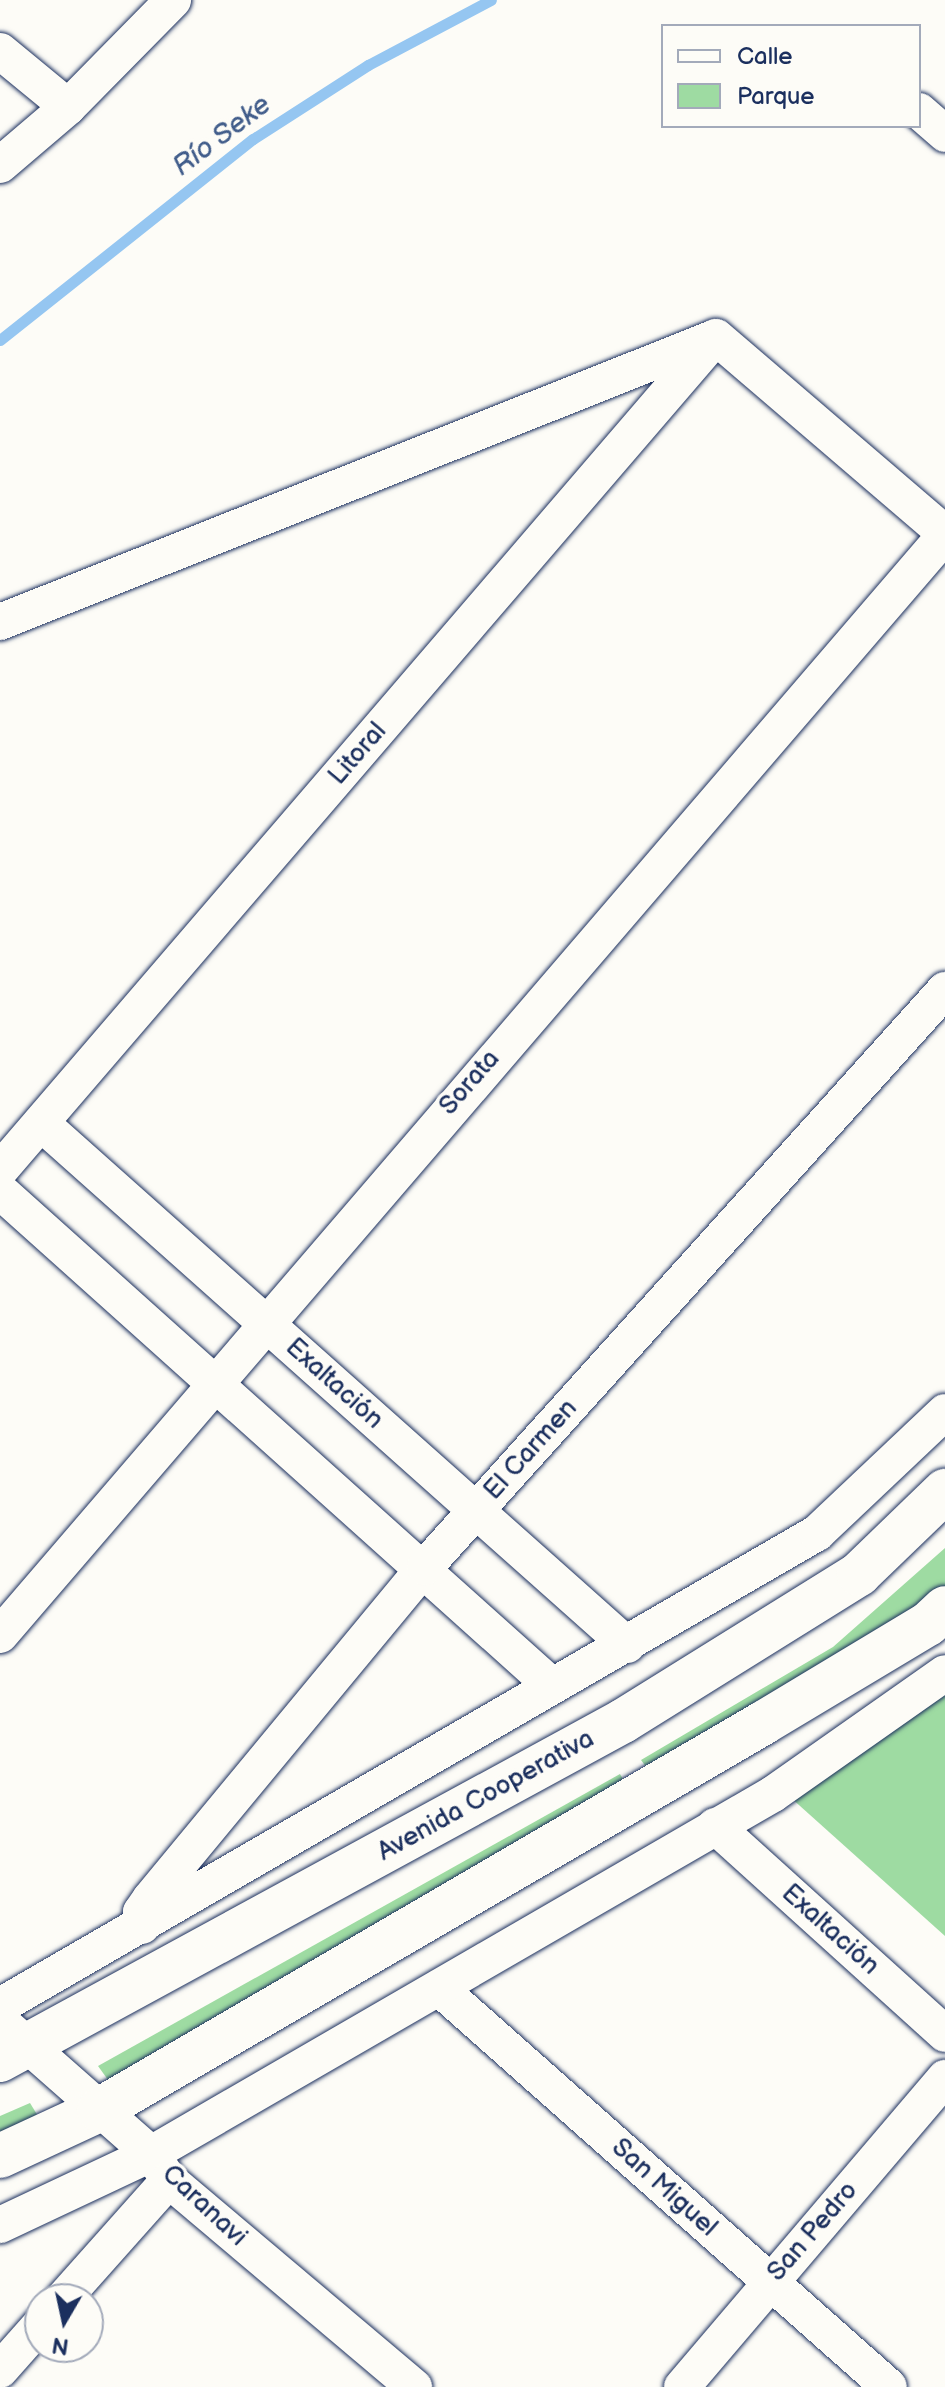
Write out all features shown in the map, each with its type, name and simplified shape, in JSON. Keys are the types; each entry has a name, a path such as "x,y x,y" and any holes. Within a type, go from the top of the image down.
{"street":[{"path":"0,165 68,107 173,0"},
{"path":"0,51 68,107"},
{"path":"921,113 945,134"},
{"path":"0,622 716,337 945,534"},
{"name":"Litoral","path":"0,1170 716,337"},
{"name":"Sorata","path":"0,1635 214,1380 945,534"},
{"name":"El Carmen","path":"142,1926 141,1912 150,1899 425,1567 945,990"},
{"name":"Exaltación","path":"41,1123 627,1645"},
{"path":"0,1191 425,1567 551,1685"},
{"path":"0,2006 817,1533 945,1412"},
{"name":"Avenida Cooperativa","path":"10,2043 623,1721 859,1574 945,1491"},
{"path":"0,2156 99,2110 763,1723 928,1624 945,1608"},
{"path":"0,2225 160,2167 439,1988 773,1794 945,1673"},
{"name":"Exaltación","path":"715,1826 945,2034"},
{"name":"San Miguel","path":"439,1988 889,2387"},
{"name":"Caranavi","path":"10,2043 99,2110 160,2167 414,2387"},
{"name":"San Pedro","path":"682,2387 945,2078"},
{"path":"75,2283 160,2167"},
{"path":"0,2370 24,2343"}],"green space":[{"path":"945,1548 945,1604 661,1787 641,1760 833,1647"},
{"path":"945,1687 945,1936 790,1797"},
{"path":"620,1774 636,1801 116,2091 98,2066"},
{"path":"30,2103 49,2134 0,2155 0,2116"}],"waterway":[{"name":"Río Seke","path":"0,340 253,139 368,65 491,0"}]}
